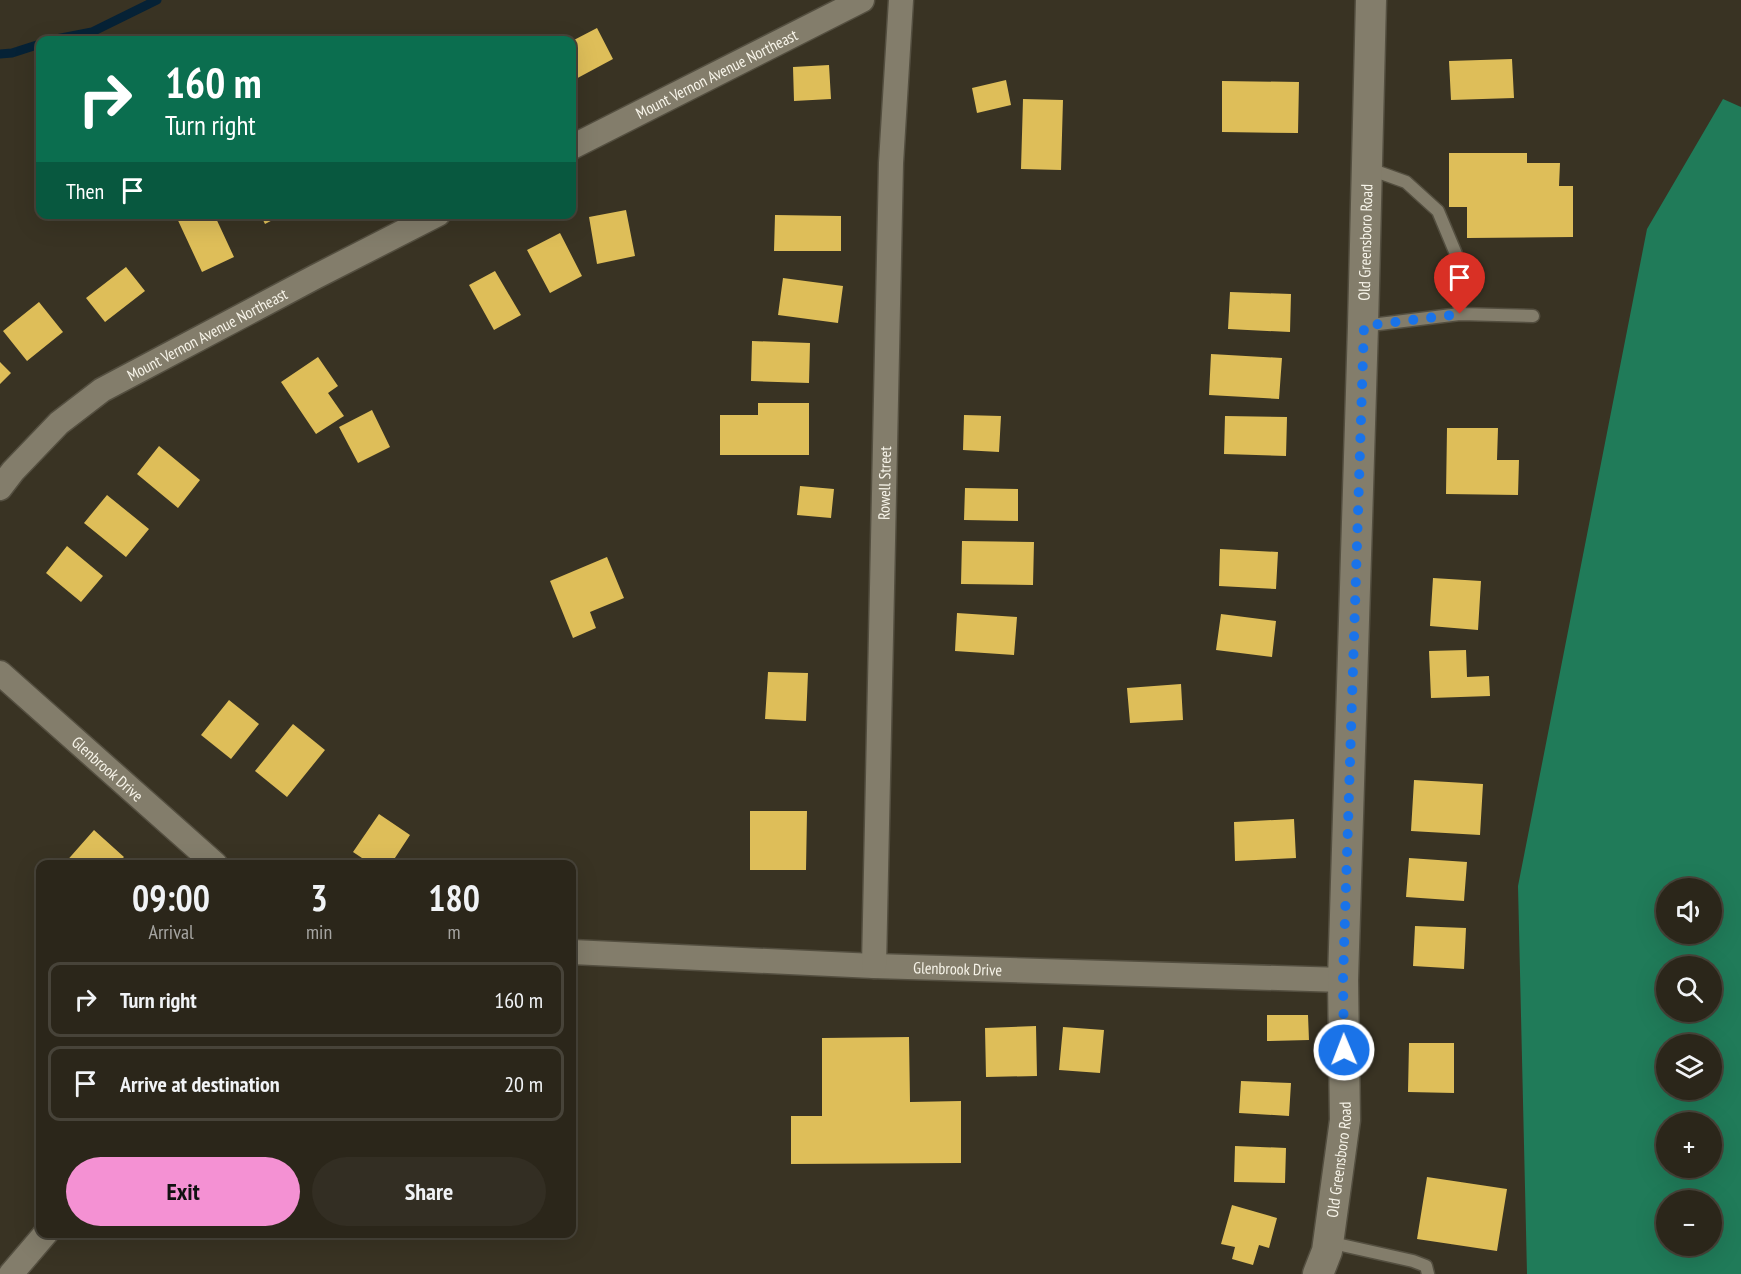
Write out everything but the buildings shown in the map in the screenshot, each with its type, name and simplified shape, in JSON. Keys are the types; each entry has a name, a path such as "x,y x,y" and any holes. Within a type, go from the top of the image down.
{"street":[{"name":"Mount Vernon Avenue Northeast","path":"576,145 862,0"},
{"name":"Rowell Street","path":"874,966 891,163 901,0"},
{"name":"Old Greensboro Road","path":"1318,1274 1328,1242 1345,1120 1343,980 1364,326 1371,0"},
{"name":"Mount Vernon Avenue Northeast","path":"0,488 59,423 102,390 428,219"},
{"name":"Glenbrook Drive","path":"0,673 210,860"},
{"name":"Glenbrook Drive","path":"576,952 874,966 1343,980"},
{"path":"12,1274 42,1238"}],"lane":[{"path":"1366,167 1406,182 1438,211 1456,254 1460,314"},
{"path":"1364,326 1460,314 1533,316"},
{"path":"1328,1242 1413,1261 1426,1266 1428,1274"}],"green space":[{"path":"1723,99 1741,107 1741,1274 1527,1274 1518,886 1647,229"}],"waterway":[{"path":"72,36 92,32 157,0"},
{"path":"0,54 12,53 36,45"}],"route":[{"path":"1344,1050 1343,980 1364,326 1460,314"}]}
